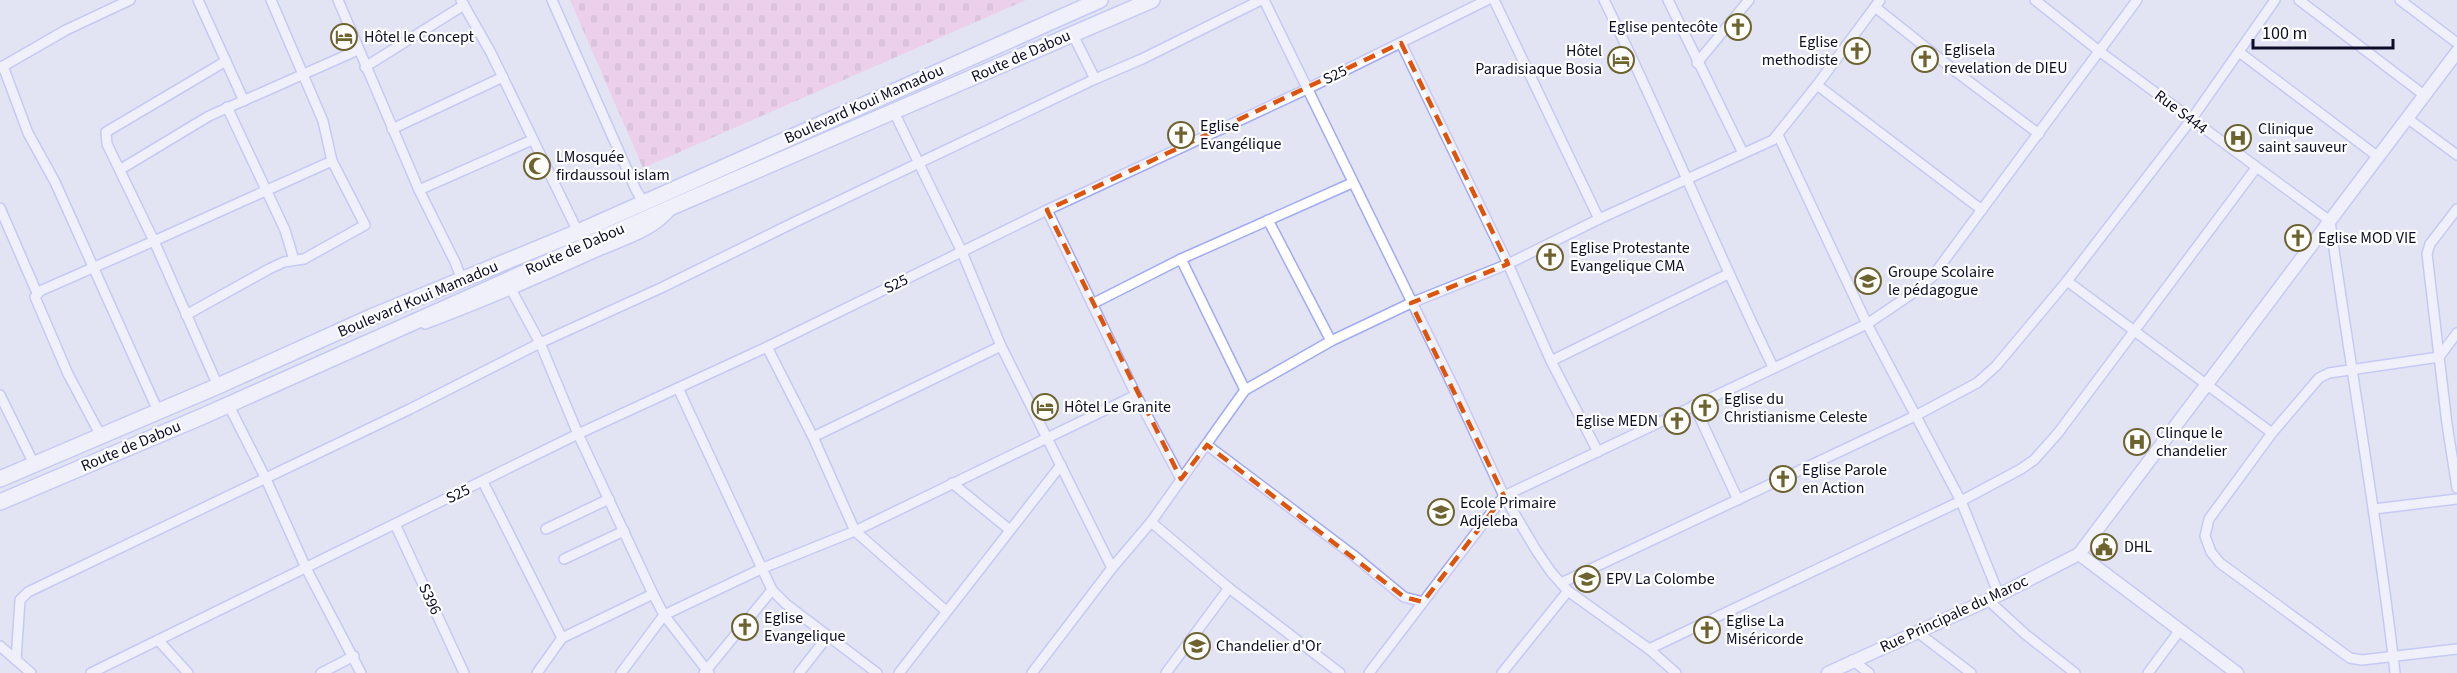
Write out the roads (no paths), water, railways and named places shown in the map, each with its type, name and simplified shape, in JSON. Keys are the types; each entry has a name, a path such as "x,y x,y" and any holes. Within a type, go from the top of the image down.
{"main road":[{"name":"Boulevard Koui Mamadou","path":"0,479 218,386 371,317 578,232 643,201 1100,0"},
{"name":"Route de Dabou","path":"0,502 228,404 674,206 1152,0"}],"street":[{"path":"130,0 66,30 1,67 28,133 55,182 159,411"},
{"path":"186,315 269,269 311,256 365,225 332,161 323,121 301,74 272,0"},
{"path":"552,0 636,190 643,201"},
{"path":"16,660 20,600 28,592 410,409 540,343 663,287 1262,0 1412,303 1504,496 1547,566 1564,587 1648,649 1676,673"},
{"name":"S25","path":"91,673 578,434 767,347 1047,210 1307,89 1487,0"},
{"path":"1494,0 1599,219"},
{"path":"1604,0 1688,178 1728,274 1773,367"},
{"path":"1668,0 1743,153"},
{"name":"Rue S444","path":"2035,0 2099,51 2330,221"},
{"path":"1369,673 1504,496 1867,324 1913,293 1932,277 2137,0"},
{"path":"1502,673 1564,587 1738,500 1915,416 1977,383 1996,366 2067,281 2192,120 2275,0"},
{"path":"2299,0 2424,95"},
{"path":"2400,0 2457,43"},
{"path":"200,1 244,101"},
{"path":"342,1 365,67 419,190 462,280"},
{"path":"1697,63 1746,1"},
{"path":"365,67 463,2 503,77 578,232"},
{"path":"1032,673 1112,568 1151,522 1245,390 1331,341 1412,303 1508,264 1599,219 1762,145 1778,135 1877,3 1959,74 2039,134"},
{"path":"1072,33 1095,79"},
{"path":"1401,43 1508,264 1551,361 1598,452"},
{"path":"121,169 227,107 358,50"},
{"path":"2239,52 2377,156"},
{"path":"2236,673 2079,554 2457,52"},
{"path":"218,386 105,136 110,128 226,61"},
{"path":"392,129 503,77"},
{"path":"1817,85 1982,210"},
{"path":"227,107 265,192 285,230 294,260"},
{"path":"894,112 962,252 1001,346 1112,568"},
{"path":"2407,118 2457,155"},
{"path":"1778,135 1867,324 1960,501 1994,597 2025,634 2075,673"},
{"path":"419,190 532,140"},
{"path":"37,293 332,161"},
{"path":"1648,649 1960,501 2021,470 2034,460 2058,433 2256,168"},
{"path":"1092,304 1181,259 1352,183"},
{"path":"396,328 423,325 512,291 663,221 674,206"},
{"path":"0,208 37,293 35,297 68,374 101,436"},
{"path":"2457,209 2427,248 2447,424 2457,488"},
{"path":"1047,210 1136,395 1180,479"},
{"path":"1268,220 1331,341"},
{"path":"2330,221 2374,509 2395,673"},
{"path":"1181,259 1245,390"},
{"path":"1551,361 1728,274"},
{"path":"2067,281 2272,433"},
{"path":"512,291 540,343 578,434 653,594 664,615 706,672 772,590"},
{"path":"2457,333 2439,357 2329,373 2319,378 2272,433 2209,519 2205,536 2211,552 2220,563 2350,658 2362,660 2457,649"},
{"path":"813,437 1001,346"},
{"path":"767,347 813,437 855,531 945,611"},
{"path":"678,388 772,590 877,673"},
{"path":"0,394 34,464"},
{"path":"621,673 664,615 763,568 855,531 1136,395"},
{"path":"228,404 265,477 306,568 361,673"},
{"path":"1694,405 1738,500"},
{"path":"2447,424 2457,422"},
{"path":"1207,445 1353,555 1404,597 1423,602"},
{"path":"899,673 945,611 1061,465"},
{"path":"483,482 562,638"},
{"path":"952,483 1010,530"},
{"path":"2374,509 2457,499"},
{"path":"546,528 609,500"},
{"path":"1151,522 1229,588 1340,673"},
{"name":"S396","path":"395,524 464,673"},
{"path":"564,559 624,531"},
{"name":"Rue Principale du Maroc","path":"1828,673 1852,660 1994,597 2079,554"},
{"path":"1171,671 1229,588"},
{"path":"537,673 562,638 653,594"},
{"path":"2148,673 2180,630"},
{"path":"1916,631 1971,673"},
{"path":"799,673 828,636"},
{"path":"158,640 188,673"},
{"path":"0,646 31,673"},
{"path":"321,673 354,656"},
{"path":"1852,660 1869,673"}],"place":[{"name":"Eglise pentecôte","path":"1738,27"},
{"name":"Hôtel le Concept","path":"344,37"},
{"name":"Eglise methodiste","path":"1857,51"},
{"name":"Eglisela revelation de DIEU","path":"1925,59"},
{"name":"Hôtel Paradisiaque Bosia","path":"1621,60"},
{"name":"Eglise Evangélique","path":"1181,135"},
{"name":"Clinique saint sauveur","path":"2238,138"},
{"name":"LMosquée firdaussoul islam","path":"537,166"},
{"name":"Eglise MOD VIE","path":"2298,238"},
{"name":"Eglise Protestante Evangelique CMA","path":"1550,257"},
{"name":"Groupe Scolaire le pédagogue","path":"1868,281"},
{"name":"Hôtel Le Granite","path":"1045,407"},
{"name":"Eglise du Christianisme Celeste","path":"1705,408"},
{"name":"Eglise MEDN","path":"1677,421"},
{"name":"Clinque le chandelier","path":"2137,442"},
{"name":"Eglise Parole en Action","path":"1783,479"},
{"name":"Ecole Primaire Adjeleba","path":"1441,512"},
{"name":"DHL","path":"2104,547"},
{"name":"EPV La Colombe","path":"1587,579"},
{"name":"Eglise Evangelique","path":"745,627"},
{"name":"Eglise La Miséricorde","path":"1707,630"},
{"name":"Chandelier d'Or","path":"1197,646"}]}
